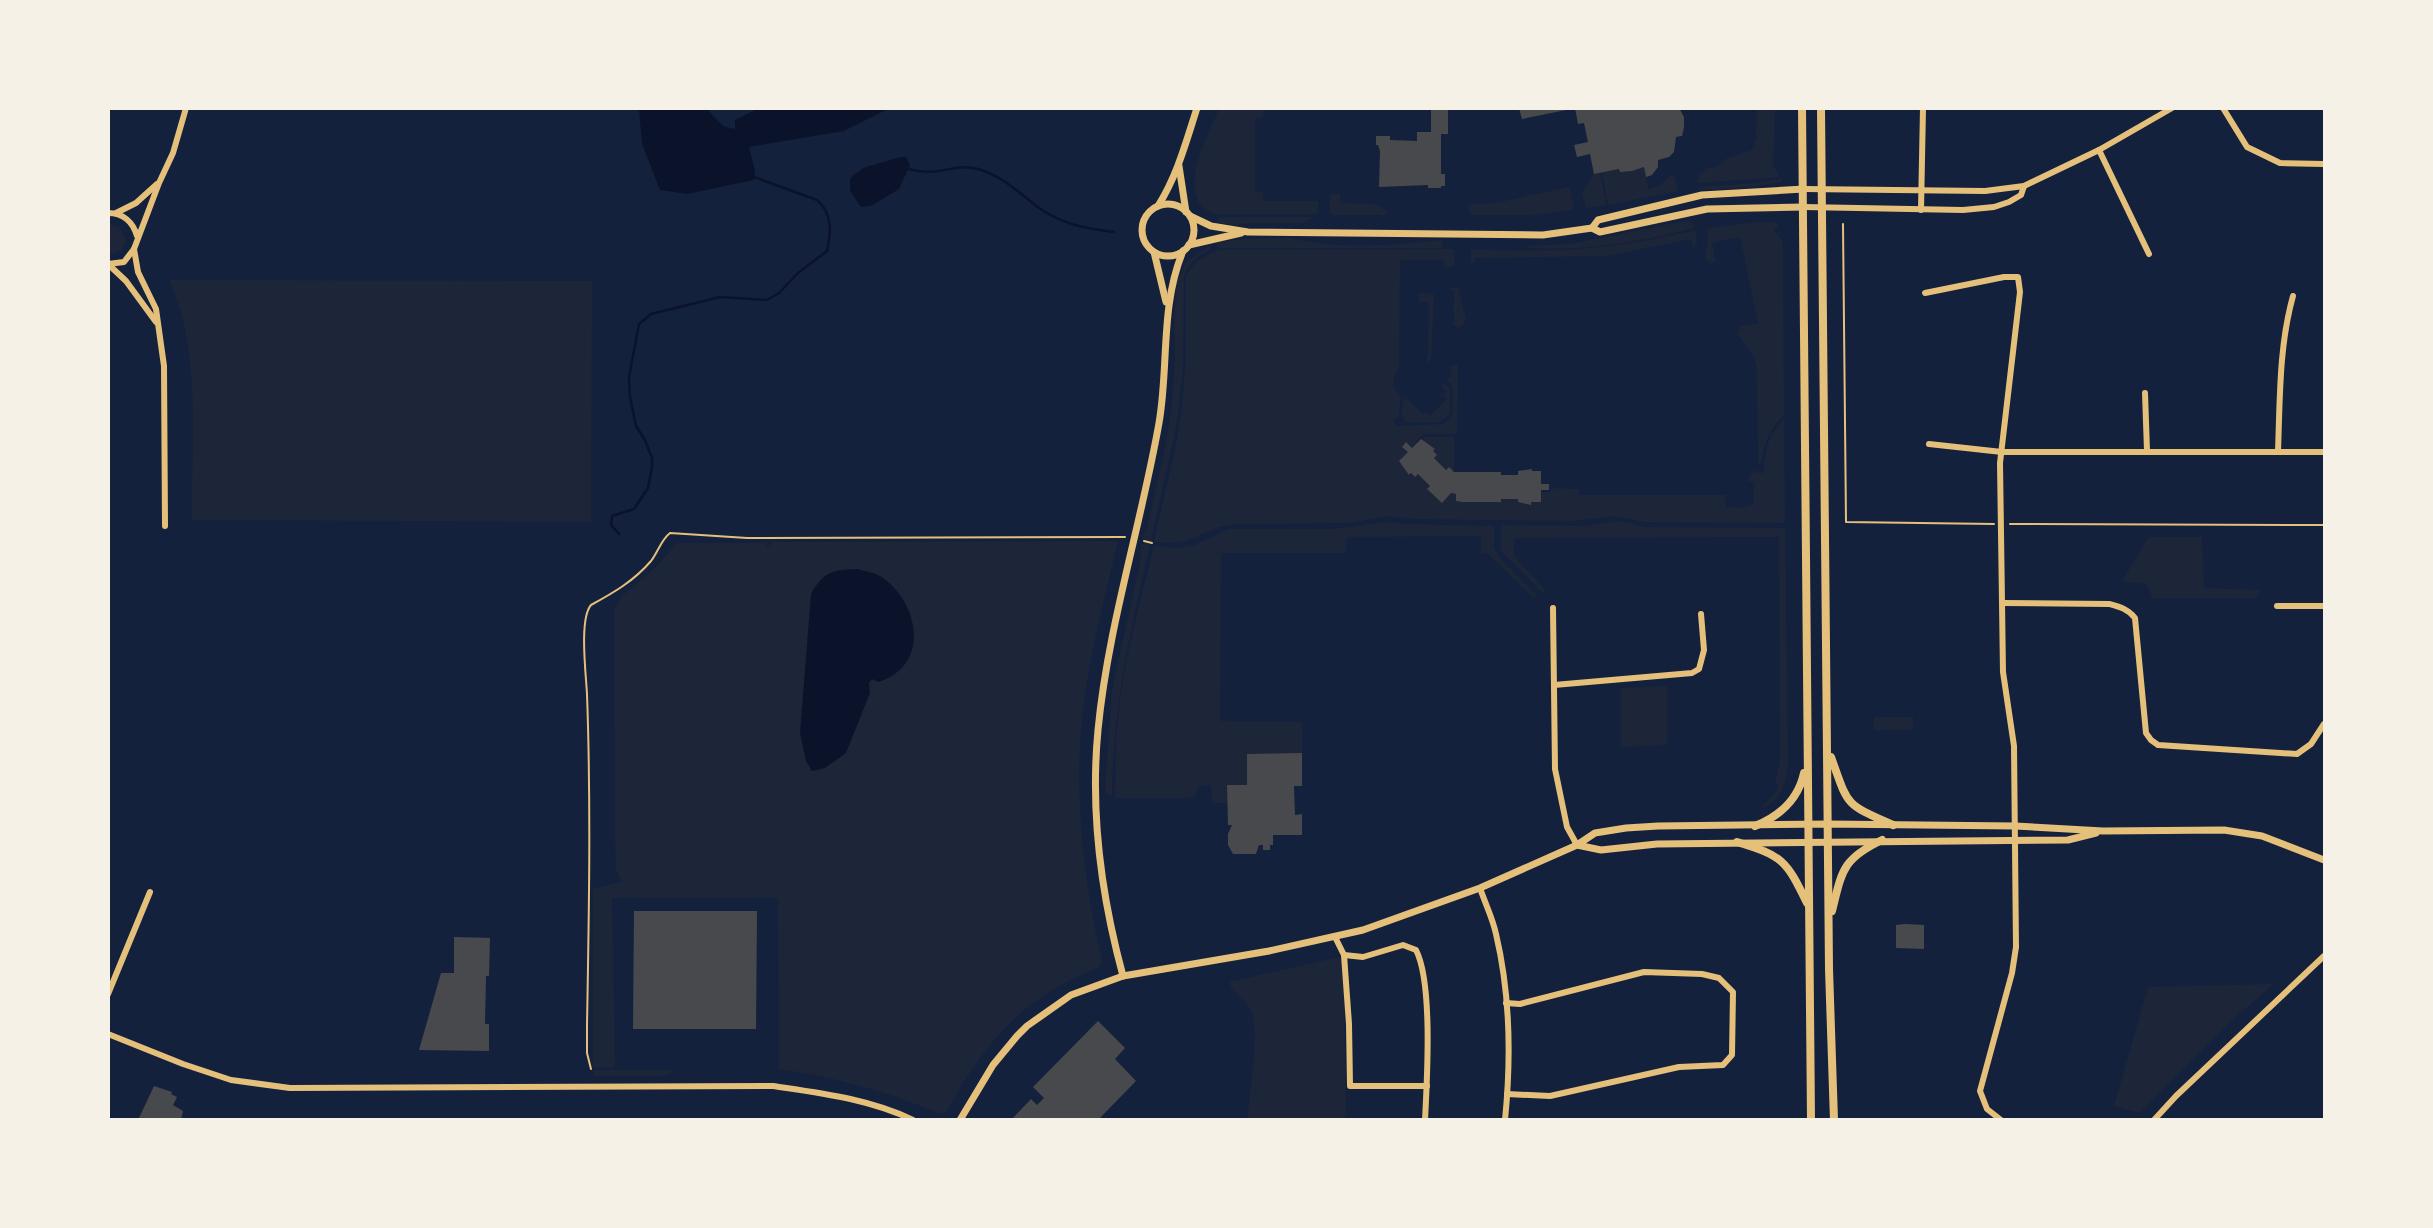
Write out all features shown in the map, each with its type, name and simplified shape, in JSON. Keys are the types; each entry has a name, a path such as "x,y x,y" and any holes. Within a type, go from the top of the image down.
{"main road":[{"path":"1802,108 1811,1118"},
{"path":"1821,108 1829,920 1834,1119"},
{"path":"1828,751 1840,788 1847,800 1854,808 1892,825"},
{"path":"1755,826 1773,818 1789,803 1801,785 1808,757"},
{"path":"1829,920 1843,870 1864,848 1882,840"},
{"path":"1737,842 1768,851 1790,868 1809,907"}],"street":[{"path":"109,264 124,262 134,249 173,153 186,108"},
{"path":"1168,309 1154,252 1145,242 1143,228 1147,215 1158,207 1169,189 1197,108"},
{"path":"1921,210 1923,108"},
{"path":"1592,228 1598,219 1702,195 1804,189 1984,191 2024,186 2099,150 2172,108"},
{"path":"2223,108 2248,147 2280,163 2325,164"},
{"path":"2099,150 2149,254"},
{"path":"1123,976 1103,889 1097,837 1095,785 1098,730 1105,675 1160,420 1173,274 1183,251 1189,245 1194,228 1188,214 1179,165"},
{"path":"112,213 136,203 159,183"},
{"path":"1158,207 1173,205 1211,226 1248,232 1543,235 1592,228 1600,232 1707,209 1804,207 1963,210 1994,207 2021,195 2024,186"},
{"path":"112,213 132,223 138,237"},
{"path":"1189,245 1248,232"},
{"path":"134,249 138,272 156,310 164,366 165,526"},
{"path":"1154,252 1171,256 1183,251"},
{"path":"109,264 126,281 156,322"},
{"path":"1925,293 2004,276 2018,276 2020,292 2000,463 2003,672 2014,746 2016,947 2012,973 1980,1091 1987,1109 2001,1119"},
{"path":"2278,451 2281,370 2287,318 2293,296"},
{"path":"2145,393 2147,451"},
{"path":"1929,444 2002,452 2325,452"},
{"path":"2002,603 2109,604 2130,612 2135,618 2146,733 2158,745 2297,754 2311,744 2325,724"},
{"path":"2277,606 2325,606"},
{"path":"1553,608 1555,769 1567,827 1577,845 1601,850 1657,844 1737,842 2068,840 2103,831"},
{"path":"1554,685 1692,673 1699,669 1704,650 1702,614"},
{"path":"960,1119 993,1065 1027,1026 1071,995 1123,976 1269,951 1363,930 1480,888 1577,845 1595,833 1626,828 1828,824 2015,826 2103,831 2224,830 2262,836 2325,860"},
{"path":"1480,888 1496,933 1506,1003 1505,1119"},
{"path":"108,994 150,892"},
{"path":"1335,937 1344,955 1350,1086 1427,1086"},
{"path":"1344,955 1363,957 1402,945 1416,950 1422,968 1425,993 1425,1119"},
{"path":"2154,1119 2325,956"},
{"path":"1506,1003 1520,1004 1644,972 1702,974 1719,978 1733,992 1732,1055 1723,1065 1679,1068 1550,1096 1507,1094"},
{"path":"108,1034 231,1080 290,1088 773,1086 877,1107 913,1119"}],"path":[{"path":"1843,224 1846,522 1994,524"},
{"path":"2011,524 2325,525"},
{"path":"591,1069 587,1053 589,911 585,618 590,604 631,581 656,554 664,538 670,533 747,538 1131,538"},
{"path":"1141,540 1152,543"}],"shaded area":[{"path":"639,109 707,109 723,126 735,129 735,120 757,109 888,109 844,131 749,147 755,171 754,180 687,194 660,190 642,144"},
{"path":"1219,109 1263,109 1263,117 1255,117 1255,192 1263,192 1263,201 1318,201 1318,214 1215,214 1202,207 1196,195 1194,181 1202,150"},
{"path":"1757,109 1775,109 1773,165 1779,176 1697,183 1699,175 1709,167 1715,168 1726,159 1752,150 1756,139"},
{"path":"906,157 910,165 899,189 871,206 861,207 850,191 850,178 863,168"},
{"path":"1644,167 1648,189 1659,186 1671,175 1675,177 1678,191 1608,205 1602,173"},
{"path":"1600,173 1606,205 1586,208 1582,193 1594,174"},
{"path":"1781,178 1782,181 1767,184 1700,189 1700,187"},
{"path":"1569,187 1574,208 1572,210 1531,215 1470,215 1468,204 1496,203"},
{"path":"1330,194 1340,194 1340,203 1376,204 1387,212 1385,215 1333,215 1330,213"},
{"path":"1221,217 1315,217 1304,223 1215,223"},
{"path":"1684,221 1691,222 1695,227 1658,237 1610,245 1561,249 1524,246 1570,244"},
{"path":"1773,222 1779,225 1774,230 1782,240 1783,250 1784,416 1768,437 1761,463 1758,463 1757,370 1754,357 1737,334 1741,326 1758,323 1740,237 1712,243 1716,262 1710,264 1705,258 1707,230"},
{"path":"109,224 119,227 126,240 122,250 109,255"},
{"path":"1696,231 1697,244 1694,249 1691,239 1606,256 1474,258 1474,264 1471,263 1471,250 1590,248"},
{"path":"1290,238 1346,245 1442,240 1443,248 1219,248 1216,245 1244,239"},
{"path":"1211,245 1211,249 1191,264 1184,277 1183,368 1177,422 1151,541 1142,538 1147,529 1166,444 1172,402 1177,281 1187,261"},
{"path":"1218,250 1454,250 1454,265 1444,269 1444,260 1400,260 1399,367 1393,382 1401,396 1399,417 1394,420 1396,426 1443,424 1452,416 1453,390 1447,380 1451,376 1451,365 1458,365 1457,434 1423,434 1412,448 1407,443 1403,447 1408,452 1399,461 1409,475 1418,474 1430,486 1428,489 1442,502 1451,493 1456,494 1456,501 1501,502 1501,499 1518,499 1519,502 1531,505 1531,502 1541,502 1541,492 1550,492 1554,488 1578,489 1579,495 1725,495 1726,507 1745,508 1754,505 1754,482 1747,481 1755,469 1757,473 1764,473 1768,444 1784,419 1785,523 1645,522 1616,516 1571,521 1414,519 1388,516 1352,523 1234,524 1188,540 1154,541 1182,407 1186,359 1186,275 1197,261"},
{"path":"169,280 592,281 591,522 192,520 191,366 179,307"},
{"path":"1448,288 1458,288 1466,319 1461,327 1446,320 1453,323 1455,320 1455,292"},
{"path":"1419,293 1434,294 1431,359 1426,363 1429,302 1419,302"},
{"path":"1444,383 1450,389 1450,414 1439,422 1405,422 1402,415 1403,399 1407,399 1423,414 1426,411 1430,416 1447,399 1443,395 1446,391 1441,386"},
{"path":"1425,437 1454,437 1454,472 1449,467 1446,470 1434,458 1437,455 1433,451 1435,449 1422,440"},
{"path":"1619,521 1643,527 1785,528 1788,763 1778,797 1760,809 1777,791 1779,785 1775,784 1780,761 1779,537 1514,538 1514,556 1546,591 1543,593 1501,551 1502,525 1585,526"},
{"path":"1388,522 1494,526 1494,547 1498,556 1537,595 1534,599 1487,553 1481,553 1481,536 1347,537 1346,553 1221,553 1220,721 1302,722 1302,753 1247,754 1247,785 1227,785 1228,803 1212,803 1211,785 1199,786 1195,796 1187,798 1115,798 1121,694 1131,638 1154,546 1176,548 1195,545 1228,529 1334,529"},
{"path":"2149,537 2202,537 2204,588 2262,590 2256,598 2153,598 2146,584 2122,581"},
{"path":"1118,541 1088,674 1080,750 1082,841 1102,962 1099,967 1048,993 1009,1024 976,1064 946,1112 941,1114 862,1086 779,1069 778,898 612,898 615,1068 593,1067 593,889 621,882 616,869 615,837 614,611 621,597 656,567 677,543 766,543 767,547 773,542"},
{"path":"1141,544 1150,545 1129,639 1119,700 1112,797 1105,792 1112,690 1141,558"},
{"path":"857,569 874,573 896,589 911,618 914,634 912,649 906,663 895,674 878,682 872,679 869,683 870,693 846,753 825,768 812,771 806,761 800,733 811,594 830,573"},
{"path":"1667,686 1667,745 1621,747 1621,688"},
{"path":"1874,717 1913,717 1913,730 1874,730"},
{"path":"1339,957 1344,969 1346,1119 1247,1119 1254,1023 1250,1008 1229,982"},
{"path":"2274,984 2234,1018 2139,1113 2114,1106 2148,987"},
{"path":"593,1070 675,1070 666,1076 594,1076"}],"building":[{"path":"1431,108 1448,108 1448,134 1441,134 1441,174 1445,174 1445,186 1379,187 1380,151 1376,145 1376,136 1390,136 1390,140 1417,141 1417,132 1431,132"},
{"path":"1519,108 1566,108 1566,110 1522,119"},
{"path":"1575,108 1679,108 1684,117 1684,127 1682,136 1676,137 1674,152 1669,157 1658,160 1658,167 1652,175 1646,177 1644,167 1632,171 1620,172 1619,169 1594,174 1590,154 1577,157 1574,145 1588,142 1584,123 1578,124"},
{"path":"1421,439 1435,449 1433,451 1437,455 1434,458 1446,470 1449,467 1454,472 1501,472 1501,475 1518,475 1518,471 1532,469 1541,471 1541,484 1549,484 1549,490 1541,490 1541,502 1531,502 1531,505 1518,502 1518,499 1462,502 1456,501 1456,494 1451,493 1442,503 1427,489 1430,486 1418,474 1415,477 1411,473 1409,475 1399,461 1408,452 1402,447 1406,442 1412,448"},
{"path":"1302,753 1302,786 1294,786 1295,815 1302,814 1302,835 1273,835 1270,850 1263,850 1263,845 1259,845 1256,854 1233,854 1228,845 1228,834 1232,825 1228,825 1227,785 1247,785 1247,754"},
{"path":"634,911 757,911 756,1029 633,1029"},
{"path":"1896,925 1924,925 1924,949 1896,948"},
{"path":"454,937 490,938 485,1024 489,1024 489,1051 419,1050 441,973 454,973"},
{"path":"1098,1021 1125,1048 1115,1059 1136,1081 1098,1120 1011,1120 1031,1099 1037,1105 1044,1098 1033,1087"},
{"path":"154,1086 172,1092 171,1094 177,1097 173,1105 183,1111 181,1120 138,1120"}],"waterway":[{"path":"909,169 928,172 962,167 978,169 1005,182 1042,210 1059,219 1086,228 1114,232"},
{"path":"619,534 611,525 612,516 634,509 648,488 652,467 652,458 645,440 636,426 630,397 629,377 639,324 651,314 720,297 767,300 779,293 798,273 827,251 829,224 822,205 817,200 754,177"}]}
